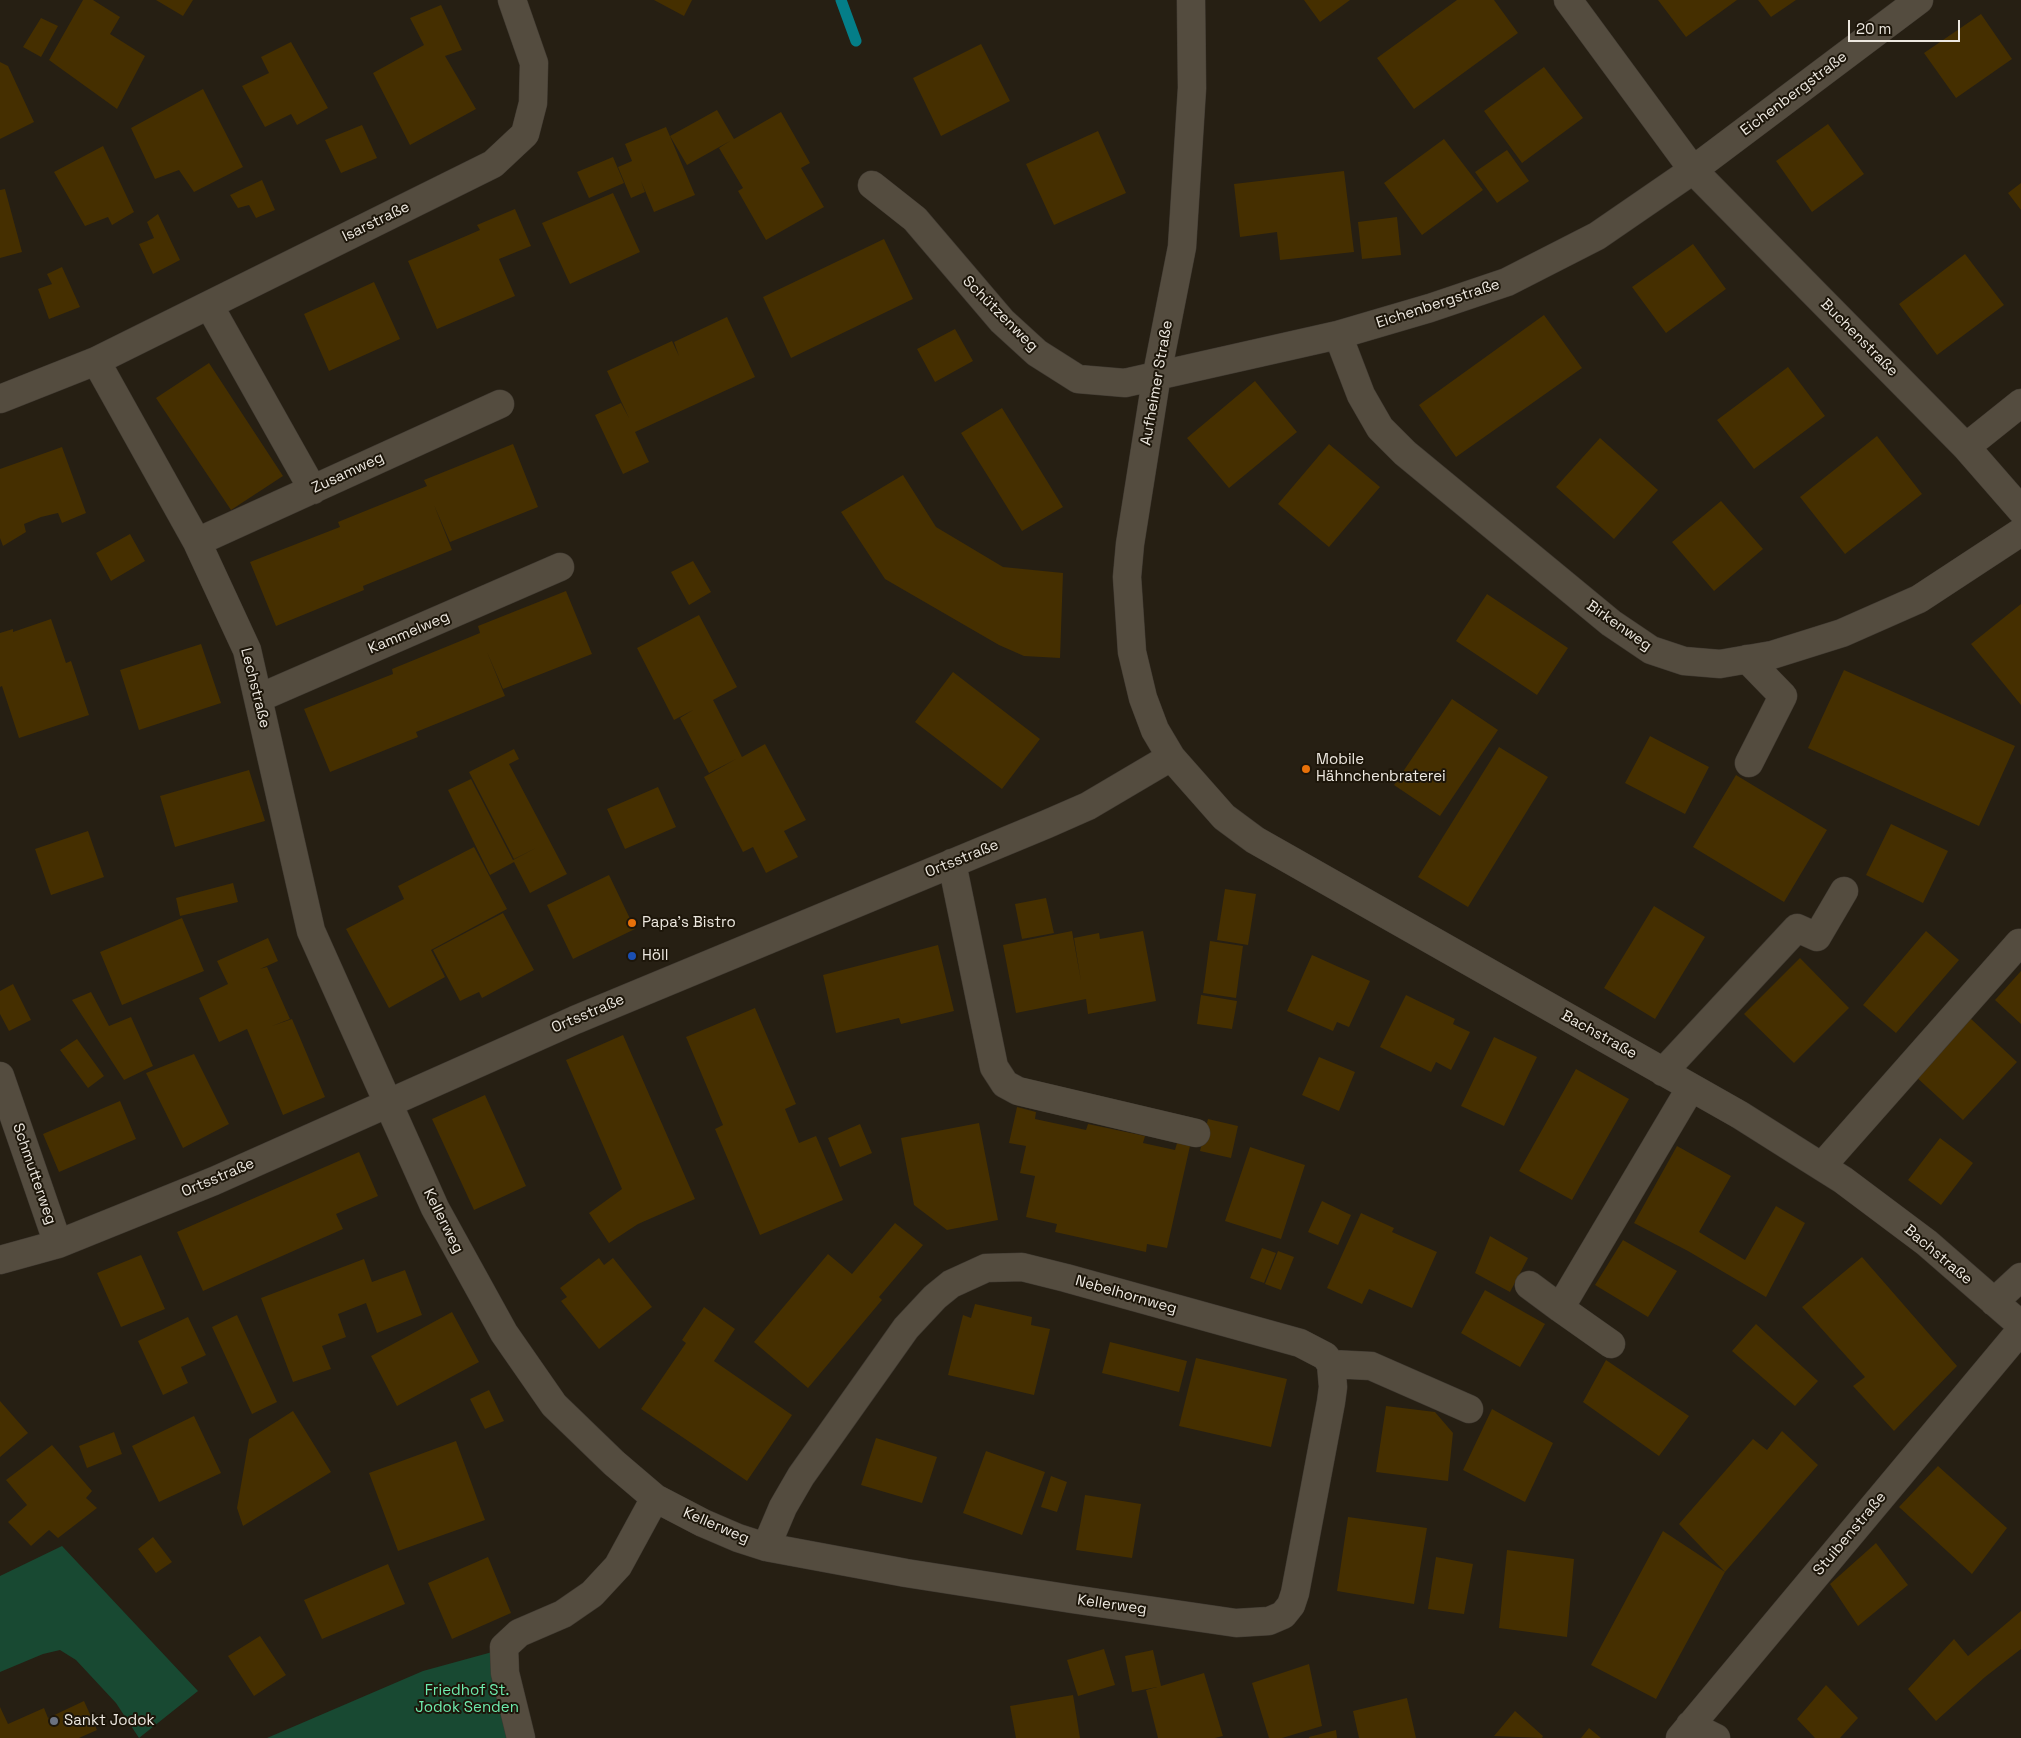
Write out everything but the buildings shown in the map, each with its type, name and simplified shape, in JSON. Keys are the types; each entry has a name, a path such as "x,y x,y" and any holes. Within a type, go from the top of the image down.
{"street":[{"name":"Isarstraße","path":"96,361 493,164 525,134 533,103 534,63 512,0"},
{"name":"Aufheimer Straße","path":"1171,757 1155,730 1143,698 1132,652 1127,609 1130,544 1157,374 1182,247 1192,88 1191,0"},
{"path":"1568,0 1693,170"},
{"name":"Eichenbergstraße","path":"1157,374 1338,335 1430,308 1507,282 1597,236 1693,170 1919,0"},
{"name":"Buchenstraße","path":"1693,170 1966,446 2021,510"},
{"name":"Schützenweg","path":"872,185 915,219 1002,321 1054,364 1078,379 1098,382 1125,383 1157,374"},
{"path":"209,305 313,490"},
{"name":"Birkenweg","path":"1338,335 1361,395 1380,428 1405,453 1598,613 1651,650 1684,661 1720,664 1772,654 1842,633 1919,599 2021,532"},
{"path":"0,398 96,361"},
{"name":"Lechstraße","path":"96,361 197,542 247,650 311,931 388,1102"},
{"path":"1966,446 2021,403"},
{"name":"Zusamweg","path":"197,542 500,404"},
{"name":"Kammelweg","path":"259,698 560,567"},
{"path":"1747,659 1783,696 1749,763"},
{"name":"Ortsstraße","path":"0,1260 58,1244 214,1181 575,1020 1088,806 1171,757"},
{"name":"Bachstraße","path":"1171,757 1224,817 1255,840 1690,1089 1740,1115 1815,1162 1927,1243 2021,1325"},
{"path":"952,863 994,1067 1005,1084 1018,1090 1196,1132"},
{"path":"1663,1072 1797,928 1817,937 1844,891"},
{"path":"1815,1162 2019,943"},
{"path":"1815,1162 1975,964"},
{"name":"Schmutterweg","path":"0,1076 58,1244"},
{"path":"1560,1308 1690,1089"},
{"name":"Kellerweg","path":"388,1102 435,1208 504,1333 554,1405 600,1450 655,1498 703,1524 766,1547 906,1573 1072,1599 1236,1623 1269,1621 1283,1615 1291,1605 1295,1593 1331,1402 1333,1387 1331,1364"},
{"name":"Nebelhornweg","path":"766,1547 783,1507 801,1476 906,1328 951,1284 986,1268 1022,1267 1300,1343 1325,1356 1331,1364"},
{"path":"1994,1302 2021,1277"},
{"path":"1529,1285 1611,1344"},
{"name":"Stuibenstraße","path":"1685,1731 2021,1330"},
{"path":"1331,1364 1371,1366 1469,1409"},
{"path":"521,1738 505,1673 504,1648 519,1633 563,1614 592,1594 618,1566 655,1498"},
{"path":"1685,1731 1716,1738"}],"green space":[{"path":"62,1546 198,1691 139,1738 116,1703 76,1660 60,1650 43,1654 0,1672 0,1576"},
{"name":"Friedhof St. Jodok Senden","path":"496,1651 516,1738 267,1738 423,1671"}],"waterway":[{"path":"841,0 856,41"}],"place":[{"name":"Mobile Hähnchenbraterei","path":"1306,769"},
{"name":"Papa's Bistro","path":"632,923"},
{"name":"Höll","path":"632,956"},
{"name":"Sankt Jodok","path":"54,1721"}]}
